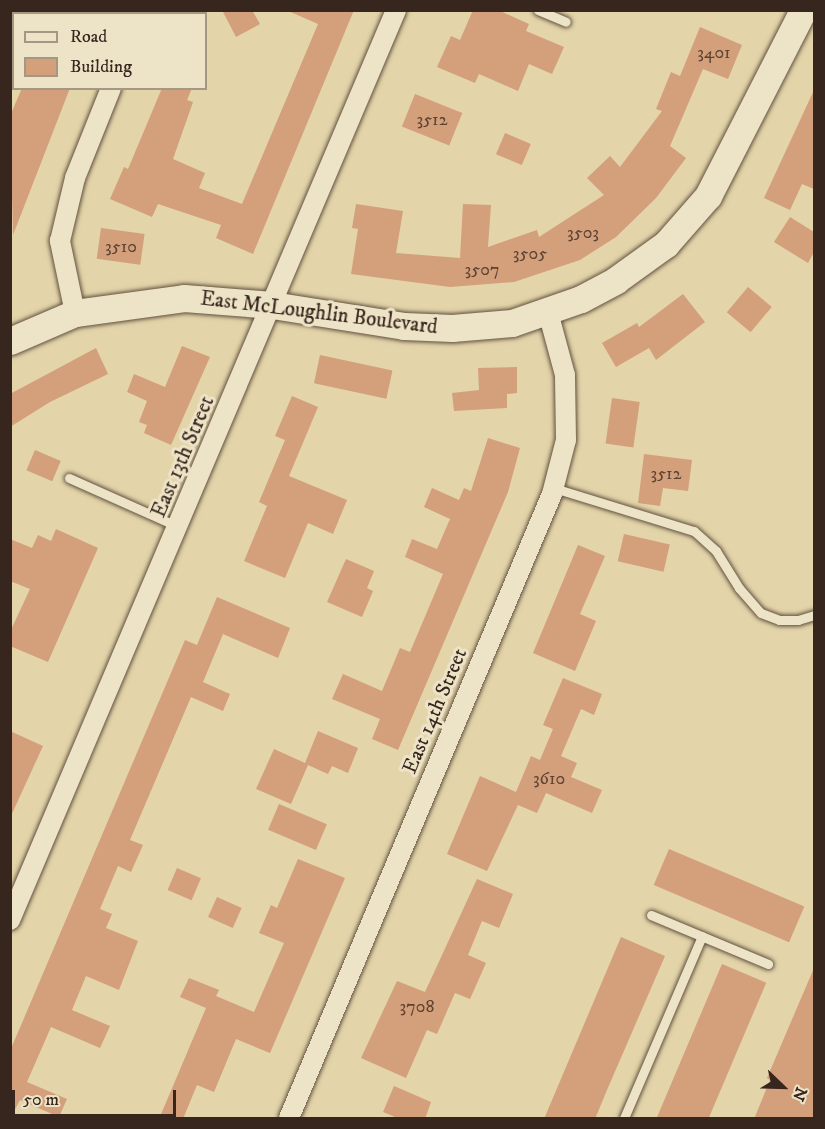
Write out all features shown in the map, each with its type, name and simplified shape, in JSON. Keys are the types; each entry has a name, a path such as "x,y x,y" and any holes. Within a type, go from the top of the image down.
{"street":[{"name":"East 13th Street","path":"13,907 179,527 396,10"},
{"name":"East McLoughlin Boulevard","path":"10,341 75,313 184,298 272,305 404,326 452,328 512,323 548,312 616,280 666,244 688,220 726,166 803,10"},
{"path":"75,313 60,241 75,178 110,90"},
{"name":"East 14th Street","path":"289,1119 554,488 566,440 566,375 548,312"}],"lane":[{"path":"538,10 566,22"},
{"path":"69,478 179,527"},
{"path":"554,488 694,531 716,551 739,588 761,613 779,620 798,620 814,615"},
{"path":"651,915 768,964"},
{"path":"624,1119 702,936"}],"building":[{"path":"222,10 252,10 260,24 236,37"},
{"path":"286,10 354,10 253,254 216,238 221,225 158,204 152,217 110,199 124,167 128,169 161,90 191,90 187,100 193,102 173,159 205,173 199,188 242,204 318,24"},
{"path":"473,10 498,10 529,24 526,31 564,47 552,74 529,64 518,91 479,74 475,83 437,67 451,36 460,40"},
{"path":"700,27 742,45 728,79 703,69 670,146 686,158 656,198 616,237 580,260 514,282 450,287 351,274 358,229 352,228 356,204 403,211 396,253 460,258 463,204 491,205 488,247 537,230 539,237 604,195 587,178 610,156 620,167 662,111 656,109 671,72 680,76"},
{"path":"21,90 69,90 13,235 10,116"},
{"path":"814,90 814,189 802,184 790,210 764,198"},
{"path":"415,94 462,113 449,146 402,126"},
{"path":"505,133 531,144 522,165 496,154"},
{"path":"790,217 814,232 814,252 808,263 774,242"},
{"path":"101,228 145,234 140,265 97,259"},
{"path":"748,287 772,307 751,332 727,312"},
{"path":"683,294 705,322 656,360 649,348 616,367 602,343 637,323 639,327"},
{"path":"182,346 210,357 171,445 144,433 147,425 139,422 147,401 127,392 134,374 165,387"},
{"path":"96,348 108,374 50,402 10,427 10,394"},
{"path":"320,355 392,370 386,399 314,383"},
{"path":"517,367 517,393 507,394 507,408 454,411 452,393 479,390 478,368"},
{"path":"292,396 318,407 289,476 347,500 333,534 308,523 285,578 244,561 267,506 259,502 285,440 275,436"},
{"path":"612,398 640,402 633,447 606,444"},
{"path":"488,438 520,448 508,492 398,750 372,739 380,719 332,699 343,674 382,691 400,648 410,652 443,574 405,557 412,539 437,549 450,519 424,507 432,488 459,500 464,488 471,491"},
{"path":"35,450 61,461 52,481 26,470"},
{"path":"644,454 692,460 688,491 663,488 660,506 638,503"},
{"path":"56,529 98,548 48,662 10,646 10,632 30,589 10,581 10,539 32,548 38,535 51,541"},
{"path":"624,534 670,545 663,572 618,561"},
{"path":"578,545 605,556 580,614 596,621 575,671 533,653"},
{"path":"346,559 374,571 367,588 373,591 362,617 327,602"},
{"path":"217,597 290,628 278,658 223,634 203,682 230,694 223,711 191,697 130,840 143,845 131,872 118,866 100,909 112,914 106,928 138,941 119,990 86,976 72,1010 110,1026 100,1048 51,1027 27,1082 67,1099 59,1117 20,1100 10,1119 10,1051 185,640 197,645"},
{"path":"563,678 602,694 594,715 581,709 561,756 577,763 571,777 602,790 592,813 546,793 537,813 518,805 487,871 447,854 480,776 516,792 531,756 540,760 553,729 543,725"},
{"path":"10,731 43,746 10,818"},
{"path":"318,731 358,748 348,773 332,766 328,774 308,765 291,804 256,789 274,749 305,763"},
{"path":"279,804 327,824 316,850 268,830"},
{"path":"669,849 804,906 789,942 654,885"},
{"path":"298,859 345,878 270,1053 236,1039 214,1092 197,1085 183,1119 159,1119 206,1008 180,997 189,978 219,990 216,996 254,1012 284,943 259,933 271,905 277,908"},
{"path":"177,868 201,878 192,900 168,890"},
{"path":"477,879 513,894 499,928 482,921 468,955 486,963 470,999 455,993 437,1034 427,1030 406,1078 361,1058 397,981 425,992"},
{"path":"217,897 242,908 233,928 208,917"},
{"path":"621,937 665,956 595,1119 544,1119"},
{"path":"722,964 766,983 709,1118 657,1118"},
{"path":"814,968 814,1119 754,1119 770,1080 767,1078"},
{"path":"394,1086 431,1102 425,1119 400,1119 383,1112"}]}
